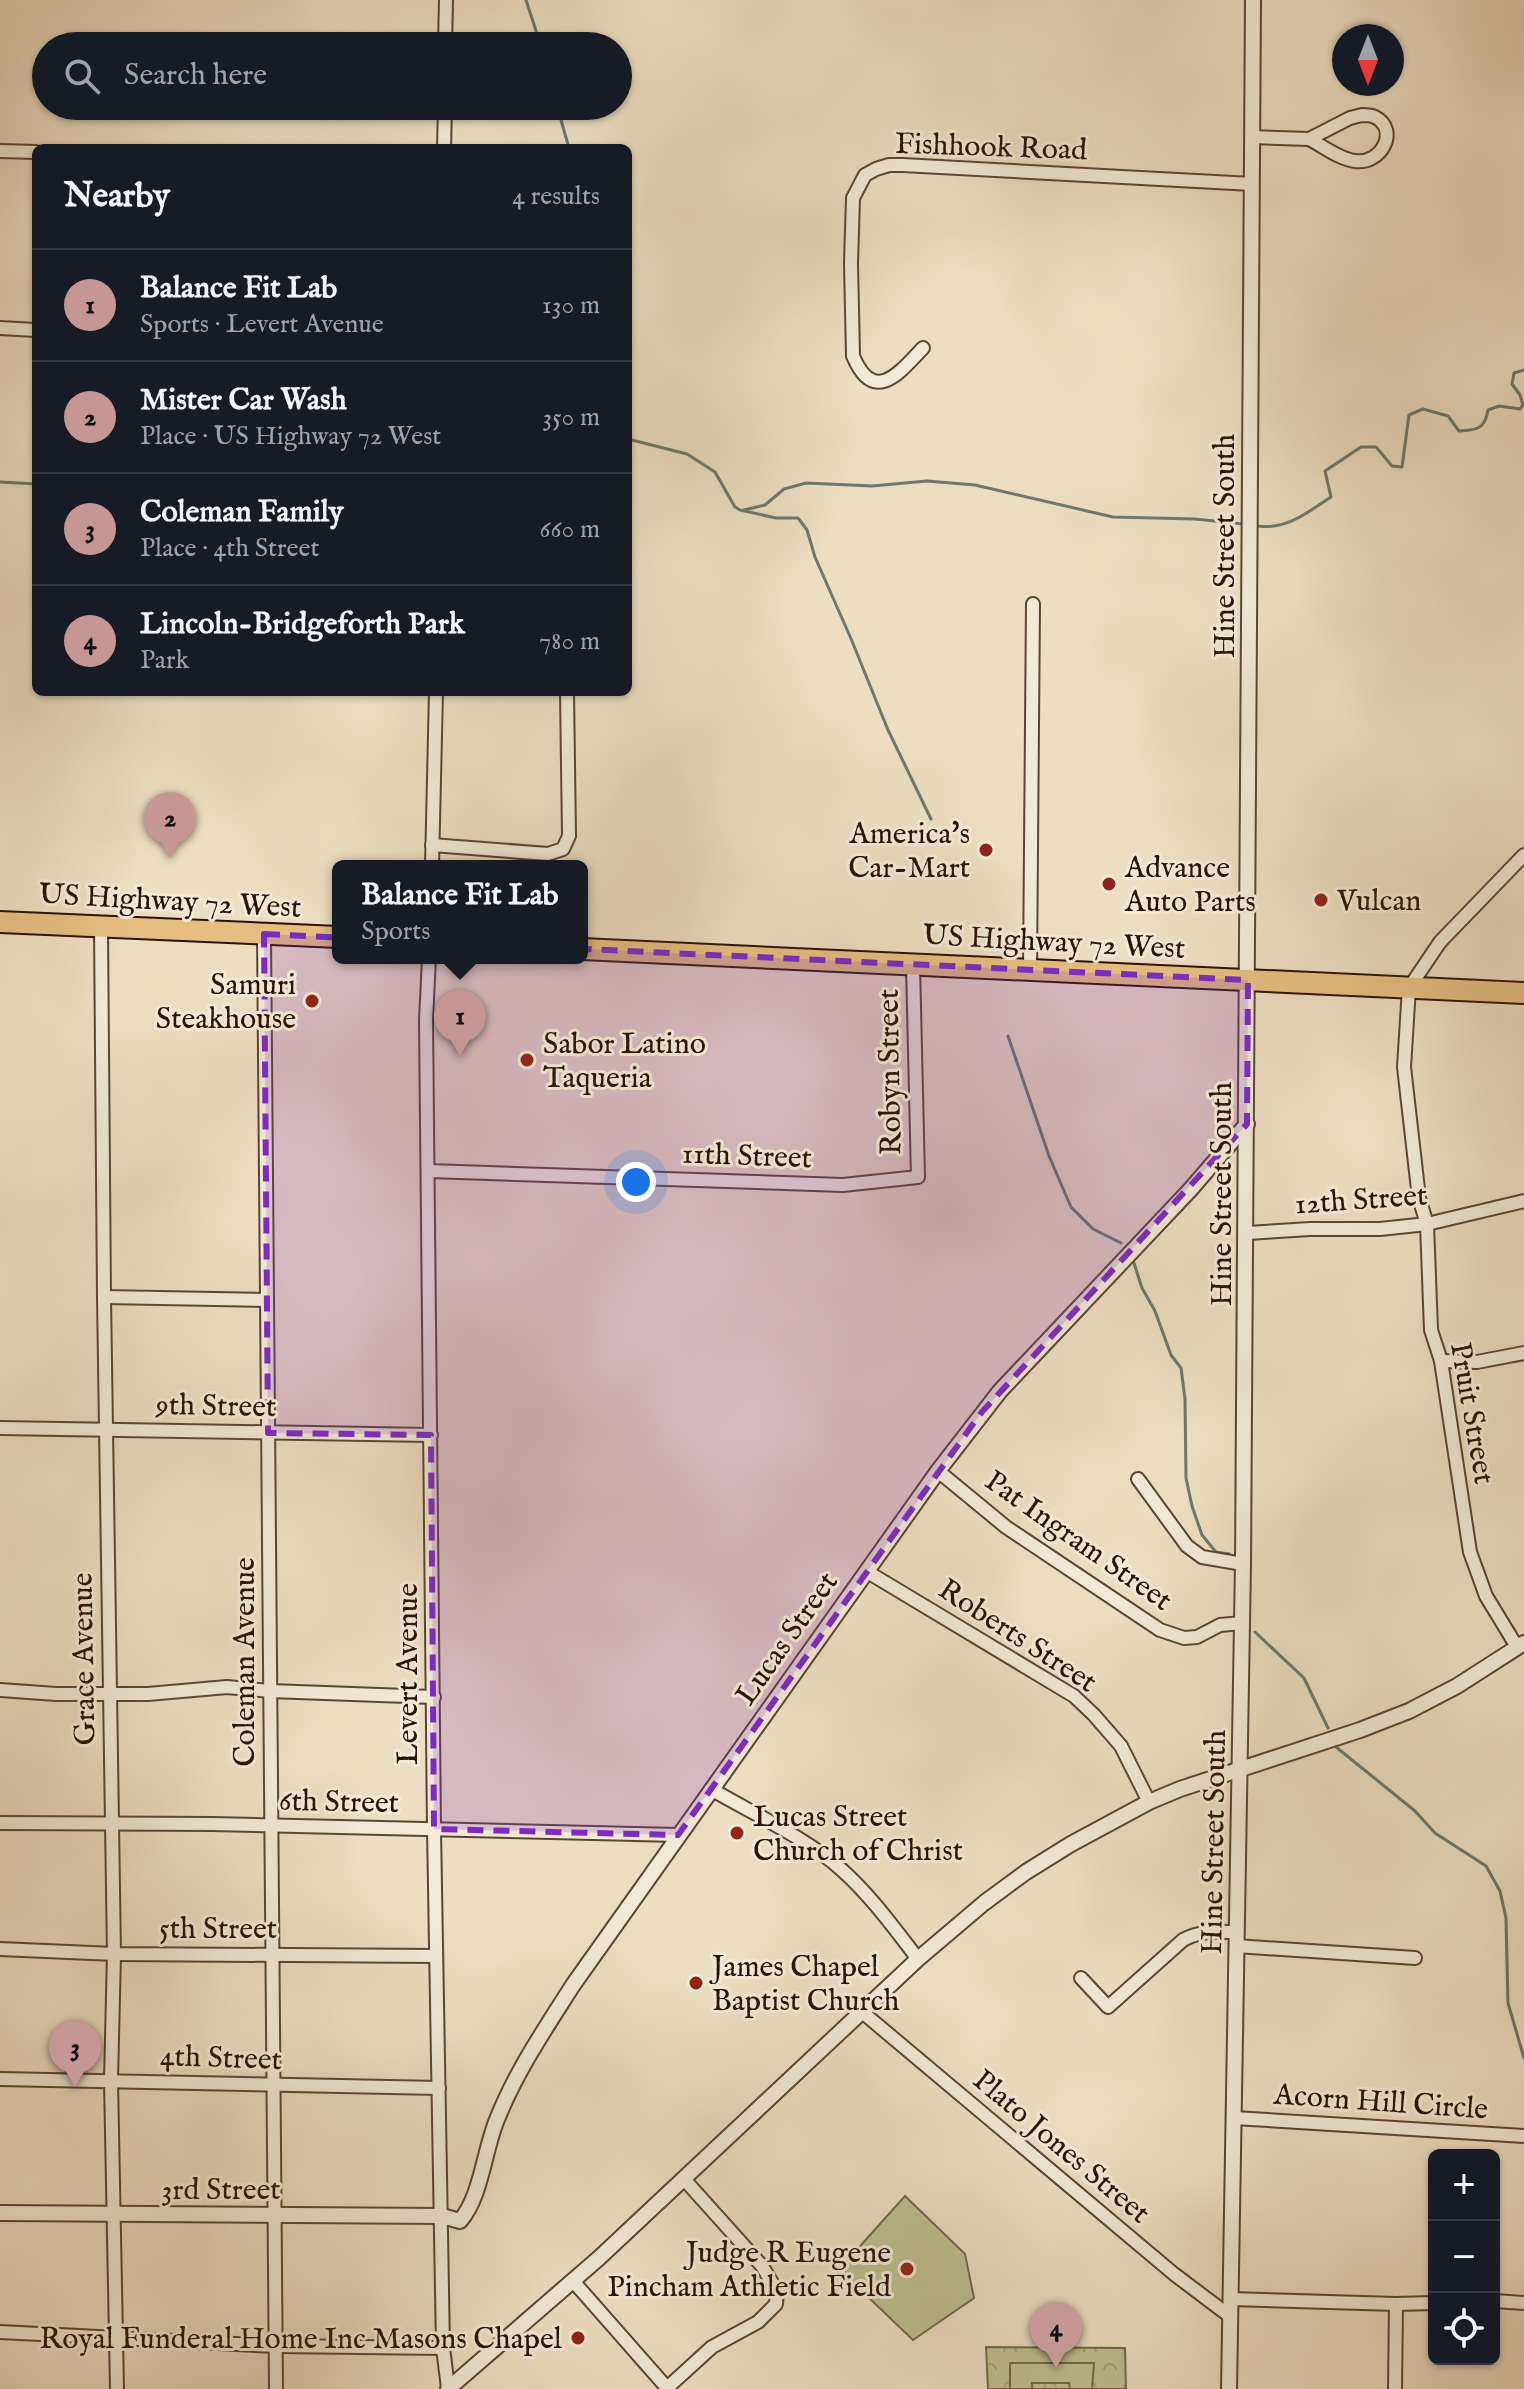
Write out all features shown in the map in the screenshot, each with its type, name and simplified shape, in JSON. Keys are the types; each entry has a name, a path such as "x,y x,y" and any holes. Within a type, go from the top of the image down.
{"highway":[{"name":"US Highway 72 West","path":"0,922 332,937"},
{"name":"US Highway 72 West","path":"588,949 1524,993"}],"street":[{"path":"445,32 446,0"},
{"name":"Hine Street South","path":"1229,2389 1247,1233 1253,0"},
{"path":"1252,137 1309,139 1356,162 1370,160 1381,153 1387,140 1385,127 1375,117 1362,115 1309,139"},
{"path":"444,144 445,120"},
{"path":"0,151 32,152"},
{"name":"Fishhook Road","path":"923,348 894,379 880,382 867,378 853,356 853,198 865,175 876,169 903,165 1252,184"},
{"path":"0,328 32,330"},
{"path":"1030,969 1033,604"},
{"path":"432,860 436,696"},
{"path":"432,845 548,854 563,849 569,836 567,696"},
{"path":"1409,988 1440,942 1524,855"},
{"name":"Grace Avenue","path":"101,927 114,1954 111,2080 117,2389"},
{"name":"Coleman Avenue","path":"264,934 276,2389"},
{"name":"Levert Avenue","path":"429,964 426,1020 434,1829 443,2348 448,2389"},
{"name":"Robyn Street","path":"913,965 918,1177"},
{"name":"Pruit Street","path":"1409,988 1404,1067 1419,1198 1427,1224 1431,1330 1441,1361 1470,1552 1486,1596 1520,1645"},
{"name":"Lucas Street","path":"442,2216 460,2221 467,2213 495,2123 530,2053 573,1985 938,1471 1000,1391 1190,1190 1247,1124"},
{"name":"11th Street","path":"429,1171 843,1185 918,1177"},
{"name":"12th Street","path":"1247,1233 1380,1229 1427,1224 1524,1201"},
{"path":"104,1297 267,1300"},
{"path":"1441,1361 1477,1362 1524,1353"},
{"name":"9th Street","path":"0,1428 431,1435"},
{"name":"Pat Ingram Street","path":"938,1471 1006,1527 1160,1630 1184,1638 1197,1637 1220,1625 1242,1623"},
{"path":"1138,1479 1187,1546 1202,1557 1243,1564"},
{"name":"Roberts Street","path":"866,1571 1074,1696 1121,1746 1149,1802"},
{"path":"448,2389 573,2281 918,1959 1026,1872 1149,1802 1409,1711 1457,1686 1520,1645"},
{"path":"0,1690 56,1694 148,1694 227,1687 434,1697"},
{"path":"711,1789 822,1854 843,1870 880,1909 918,1959"},
{"name":"6th Street","path":"0,1823 678,1835"},
{"path":"1081,1978 1108,2007 1183,1940 1195,1933 1208,1932 1236,1939 1415,1958"},
{"name":"5th Street","path":"0,1949 114,1954 436,1956"},
{"name":"Plato Jones Street","path":"861,2011 1174,2274 1231,2317"},
{"name":"4th Street","path":"0,2079 439,2088"},
{"name":"Acorn Hill Circle","path":"1234,2118 1524,2136"},
{"path":"573,2281 668,2388 712,2347 758,2322 776,2304 777,2291 771,2278 684,2179"},
{"name":"3rd Street","path":"0,2213 442,2216"},
{"path":"1231,2299 1428,2303"},
{"path":"1500,2301 1524,2303"},
{"path":"1395,2389 1396,2304"},
{"path":"0,2332 276,2346 443,2348"}],"highlighted area":[{"path":"264,934 1248,980 1247,1124 981,1413 678,1835 434,1829 431,1435 268,1433"}],"green space":[{"name":"Judge R Eugene Pincham Athletic Field","path":"905,2196 965,2254 974,2298 913,2340 845,2275 845,2263"},
{"path":"986,2347 1125,2348 1126,2389 988,2389"},
{"path":"1010,2363 1094,2363 1092,2389 1070,2389 1069,2383 1032,2383 1032,2389 1010,2389"}],"waterway":[{"path":"526,0 536,32"},
{"path":"561,120 568,144"},
{"path":"1258,526 1288,523 1331,497 1325,471 1361,447 1376,447 1392,466 1402,467 1409,415 1423,409 1448,416 1459,431 1479,427 1485,421 1488,410 1499,406 1520,409 1523,405 1520,395 1512,384 1514,373 1524,370"},
{"path":"632,440 687,454 715,472 735,507 740,510 776,518 798,518 807,530 815,557 888,730 931,819"},
{"path":"744,510 765,505 784,489 806,483 872,486 927,481 975,485 1113,517 1195,519 1243,524"},
{"path":"0,482 32,484"},
{"path":"1008,1036 1049,1156 1071,1207 1093,1229 1121,1243"},
{"path":"1133,1260 1171,1355 1181,1368 1185,1399 1186,1478 1192,1506 1202,1535 1216,1552 1229,1554"},
{"path":"1255,1632 1304,1678 1328,1728"},
{"path":"1336,1747 1415,1811 1435,1833 1486,1866 1500,1891 1506,1918 1508,2003 1524,2058"}],"place":[{"name":"America's Car-Mart","path":"986,850"},
{"name":"Mister Car Wash","path":"170,858"},
{"name":"Advance Auto Parts","path":"1109,884"},
{"name":"Vulcan","path":"1321,900"},
{"name":"Samuri Steakhouse","path":"312,1001"},
{"name":"Balance Fit Lab","path":"460,1056"},
{"name":"Sabor Latino Taqueria","path":"527,1060"},
{"name":"Lucas Street Church of Christ","path":"737,1833"},
{"name":"James Chapel Baptist Church","path":"696,1983"},
{"name":"Coleman Family","path":"75,2087"},
{"name":"Judge R Eugene Pincham Athletic Field","path":"907,2269"},
{"name":"Royal Funderal Home Inc Masons Chapel","path":"578,2338"},
{"name":"Lincoln-Bridgeforth Park","path":"1056,2368"}]}
